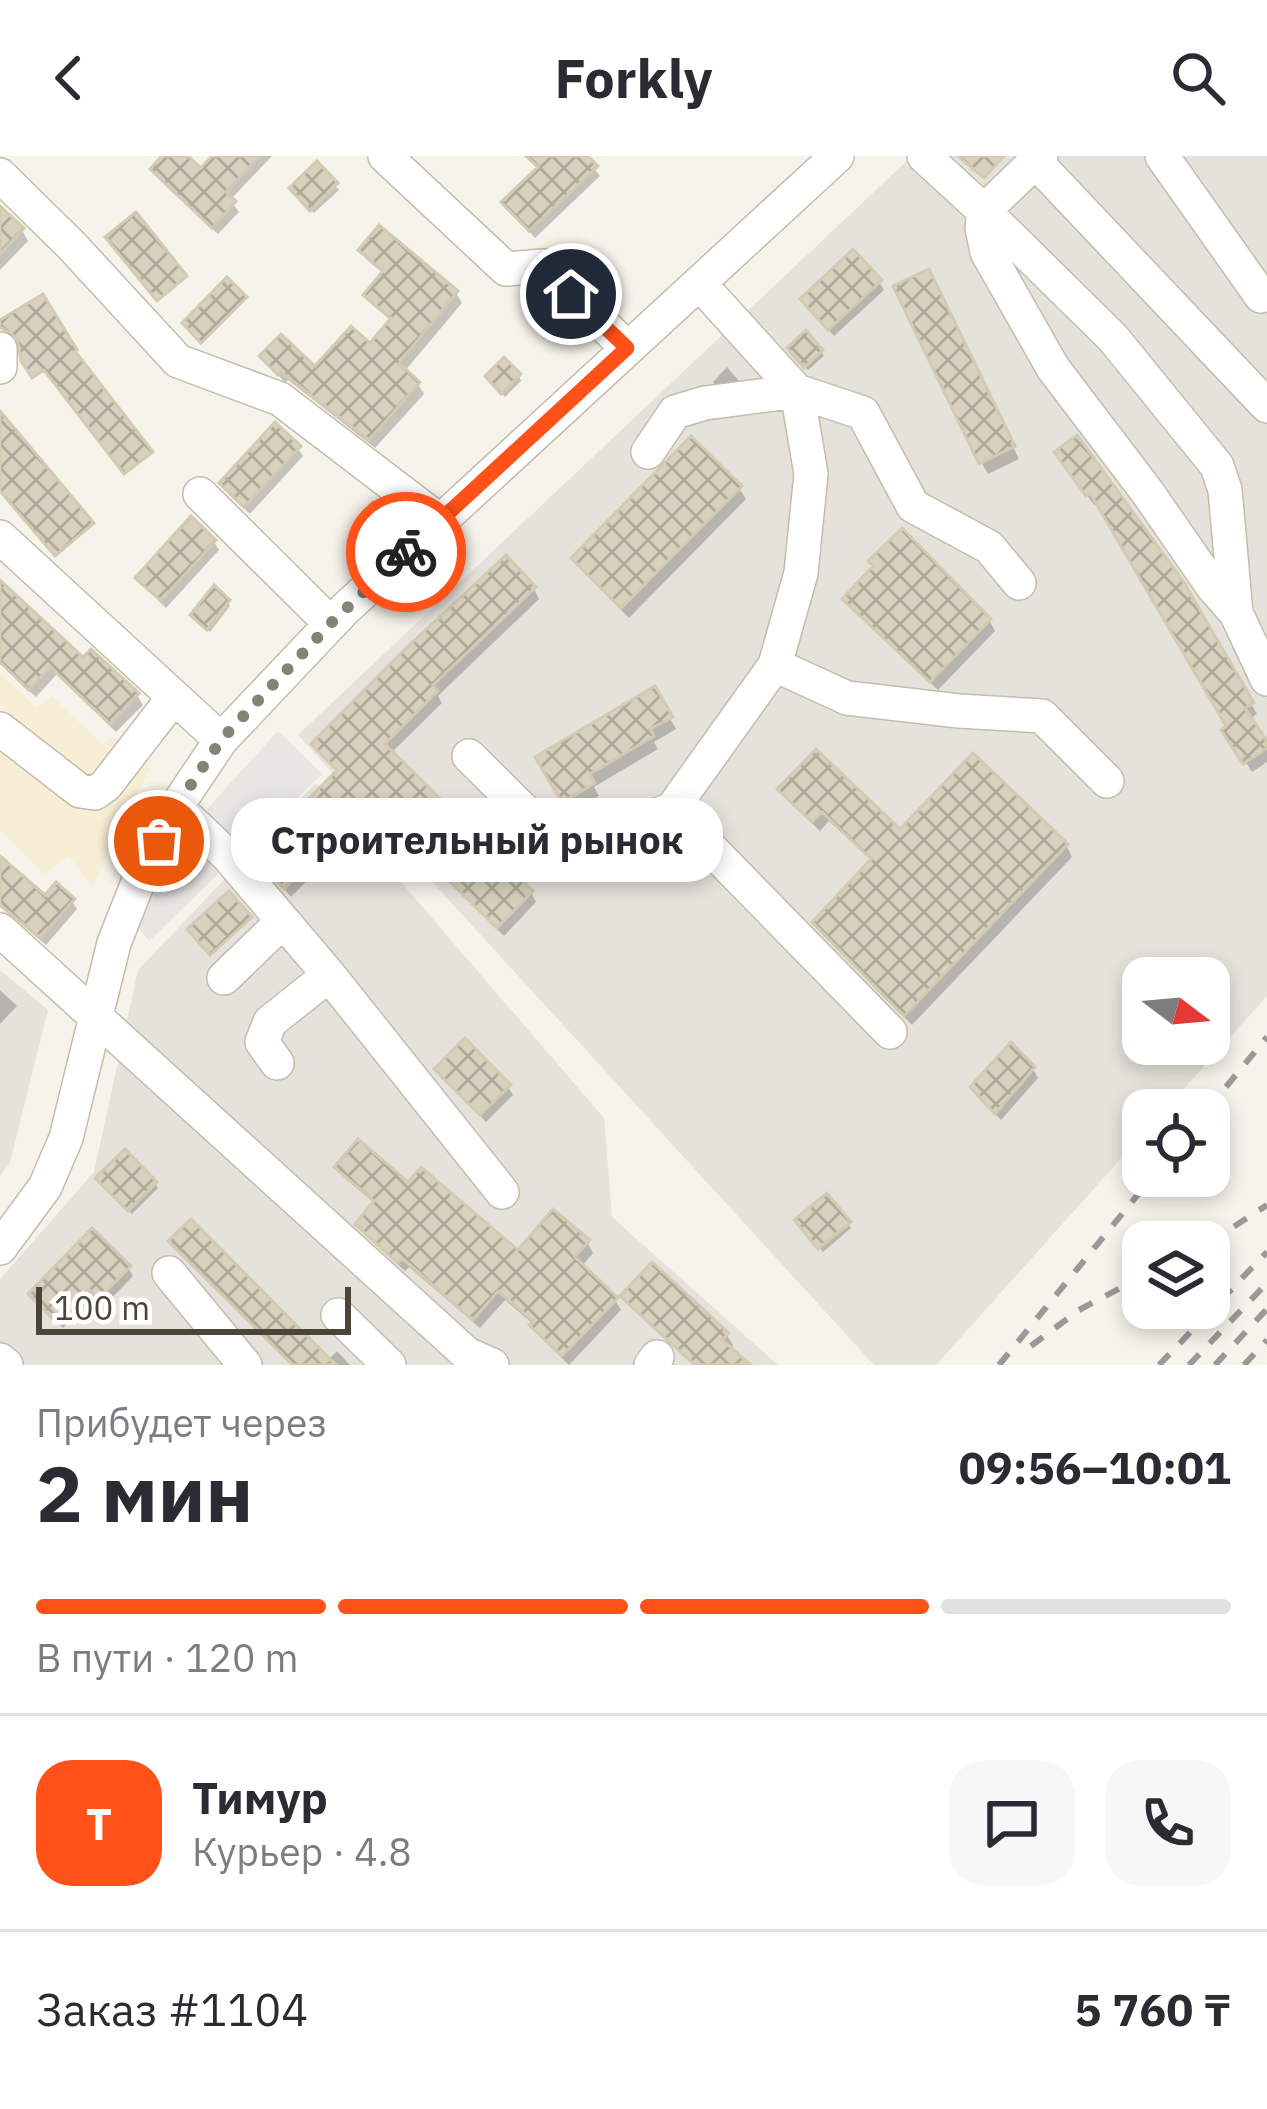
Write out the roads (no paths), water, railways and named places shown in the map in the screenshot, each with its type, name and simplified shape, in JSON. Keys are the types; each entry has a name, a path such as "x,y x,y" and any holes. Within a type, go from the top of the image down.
{"street":[{"path":"0,1248 45,1187 65,1138 113,943 141,875 176,807 221,740 331,623 837,156"},
{"path":"924,156 1114,338 1217,466 1225,490 1236,613"},
{"path":"1162,156 1261,296"},
{"path":"1267,406 1038,158 985,211 982,229 987,252 1053,368 1236,613 1267,679"},
{"path":"397,161 506,269 543,266 627,348"},
{"path":"0,175 178,361 280,399 440,520"},
{"path":"469,756 564,850 673,809 775,665 801,573 811,474 797,391 699,283"},
{"path":"0,349 0,367"},
{"path":"648,452 675,412 705,403 797,391 863,412 913,506 989,547 1019,583"},
{"path":"200,494 331,623"},
{"path":"0,537 221,740"},
{"path":"775,665 847,698 1042,716 1106,781"},
{"path":"2,735 80,791 95,793 174,697"},
{"path":"176,807 228,856 329,975 502,1192"},
{"path":"673,809 890,1032"},
{"path":"224,978 282,922"},
{"path":"0,930 467,1354 492,1365"},
{"path":"277,1064 262,1042 270,1022 329,975"},
{"path":"169,1273 244,1365"},
{"path":"338,1316 389,1365"}],"railway":[{"path":"1224,1089 1267,1037"},
{"path":"999,1365 1136,1197"},
{"path":"1230,1229 1267,1205"},
{"path":"1159,1365 1267,1252"},
{"path":"1189,1365 1267,1283"},
{"path":"1031,1346 1079,1310 1122,1287"},
{"path":"1215,1365 1267,1309"},
{"path":"1244,1365 1267,1340"}],"place":[{"name":"Строительный рынок","path":"159,841"}]}
